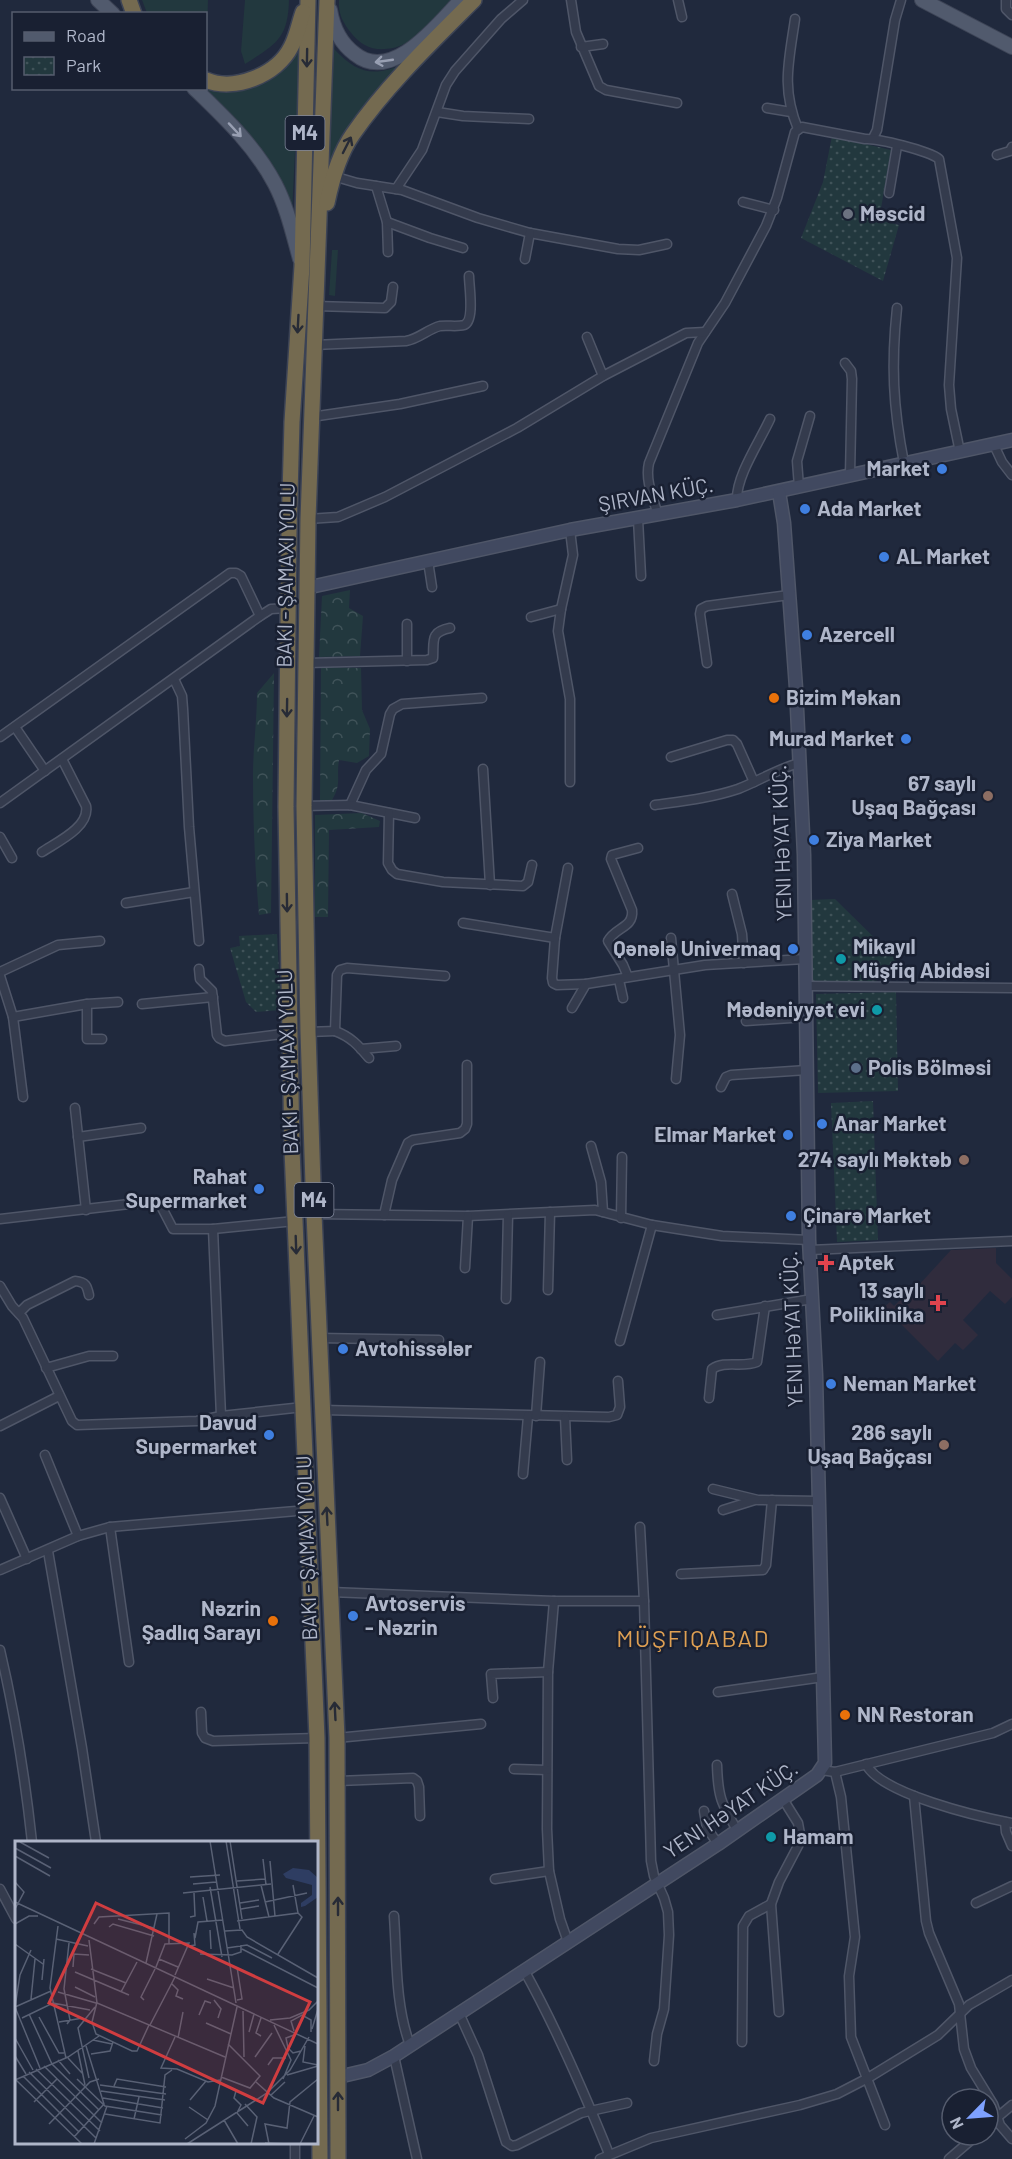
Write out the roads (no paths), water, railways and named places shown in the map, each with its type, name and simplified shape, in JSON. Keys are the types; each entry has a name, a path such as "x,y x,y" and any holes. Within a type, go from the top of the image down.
{"highway":[{"path":"207,80 224,84 240,82 252,79 274,66 291,48 307,0"},
{"name":"M4","path":"307,0 302,266 292,422 286,807 295,1221 317,1738 317,1841"},
{"name":"M4","path":"328,0 311,417 306,588 304,806 314,1214 337,1738 338,2159"},
{"path":"319,241 333,176 352,135 415,60 474,0"},
{"name":"M4","path":"318,1950 320,2159"}],"main road":[{"path":"98,0 111,12"},
{"path":"328,0 333,25 340,39 359,58 374,62 396,59 413,48 461,0"},
{"path":"922,0 1012,47"},
{"path":"196,90 237,130 267,171 286,212 302,266"}],"street":[{"path":"396,189 422,150 446,86 455,71 501,19 523,0"},
{"path":"571,0 576,32 599,86 606,90 677,103"},
{"path":"678,0 682,17"},
{"path":"873,138 877,130 895,20 901,0"},
{"path":"1006,0 1006,9 1012,15"},
{"path":"658,515 647,471 705,332 725,303 774,210 792,141 798,129 791,112 787,90 795,19"},
{"path":"581,47 603,44"},
{"path":"767,108 791,112"},
{"path":"438,112 463,116 529,119"},
{"path":"798,129 807,127 865,139 873,138 884,143 933,154 939,159 957,258 949,385 951,409 960,452"},
{"path":"889,193 897,146"},
{"path":"997,155 1012,147"},
{"path":"333,176 396,189 478,218 530,233 618,249 639,250 667,244"},
{"path":"376,186 387,222 388,252"},
{"path":"743,202 774,210"},
{"path":"387,222 463,248"},
{"path":"525,260 530,233"},
{"path":"314,345 406,341 416,339 440,327 465,325 471,314 469,276"},
{"path":"315,306 385,308 391,302 393,287"},
{"path":"897,308 893,348 894,404 904,463"},
{"path":"308,519 338,517 384,497 517,428 603,376 686,333 705,332"},
{"path":"587,337 603,376"},
{"path":"845,363 852,379 850,475"},
{"path":"311,417 333,416 400,404 483,386"},
{"path":"799,487 797,460 810,416"},
{"path":"737,500 737,491 742,477 770,419"},
{"name":"ŞIRVAN KÜÇ.","path":"306,588 570,530 779,492 1012,441"},
{"path":"994,445 1002,462 1012,475"},
{"name":"YENI HƏYAT KÜÇ.","path":"338,2077 368,2070 394,2056 718,1844 783,1799 821,1770 825,1763 810,1245 804,855 796,688 784,523 779,492"},
{"path":"638,519 641,576"},
{"path":"570,530 573,555 558,631 570,699 570,782"},
{"path":"428,561 432,587"},
{"path":"0,737 230,573 241,576 260,616"},
{"path":"707,663 701,609 707,606 789,595"},
{"path":"0,803 260,616 271,609 288,608"},
{"path":"531,617 561,609"},
{"path":"407,624 407,661"},
{"path":"306,663 428,660 433,658 435,634 438,630 450,628"},
{"path":"174,679 182,696 199,941"},
{"path":"350,805 366,770 381,754 393,709 402,704 482,698"},
{"path":"15,727 45,771"},
{"path":"671,757 733,740 754,782"},
{"path":"42,852 81,825 87,812 62,759"},
{"path":"655,805 700,799 754,782 776,770 799,763"},
{"path":"483,769 490,885"},
{"path":"304,806 350,805 415,818"},
{"path":"389,813 388,863 397,874 443,882 523,886 528,882 532,865"},
{"path":"0,837 12,858"},
{"path":"623,998 623,965 608,941 610,936 631,922 633,916 611,859 616,852 638,848"},
{"path":"568,868 555,938 553,983 557,985 623,979 675,969 805,959"},
{"path":"126,903 194,892"},
{"path":"732,894 742,934 744,963"},
{"path":"463,923 555,938"},
{"path":"671,938 680,1035 676,1079"},
{"path":"23,1097 13,1017 0,974 58,945 100,941"},
{"path":"335,1031 337,975 340,970 346,968 445,976"},
{"path":"199,969 200,979 212,991 219,1038 225,1041 290,1033"},
{"path":"572,1008 586,984"},
{"path":"806,986 1012,988"},
{"path":"142,1004 213,997"},
{"path":"13,1017 87,1004 118,1002"},
{"path":"87,1004 87,1039 102,1039"},
{"path":"746,1022 806,1017"},
{"path":"308,1032 335,1031 347,1036 369,1058"},
{"path":"361,1048 396,1046"},
{"path":"384,1215 392,1180 408,1143 420,1138 460,1132 465,1129 467,1065"},
{"path":"720,1087 726,1077 731,1075 807,1070"},
{"path":"75,1108 86,1210"},
{"path":"78,1137 141,1128"},
{"path":"591,1146 601,1182 603,1212"},
{"path":"621,1218 622,1157"},
{"path":"1,1217 86,1210 155,1201 161,1206 173,1229 213,1229 295,1221"},
{"path":"314,1214 468,1216 585,1210 603,1212 652,1225 737,1238 810,1245 1012,1241"},
{"path":"548,1290 550,1212"},
{"path":"506,1299 508,1215"},
{"path":"465,1268 468,1216"},
{"path":"620,1341 652,1225"},
{"path":"213,1229 221,1416"},
{"path":"19,1313 27,1305 75,1281 86,1285 89,1295"},
{"path":"0,1286 19,1313 59,1396 72,1421 77,1425 197,1421 221,1416 303,1407"},
{"path":"717,1315 812,1299"},
{"path":"709,1398 712,1369 719,1365 750,1365 757,1362 765,1306"},
{"path":"319,1338 439,1340"},
{"path":"46,1368 89,1356 113,1356"},
{"path":"523,1474 540,1362"},
{"path":"322,1410 609,1417 617,1415 620,1407 618,1381"},
{"path":"0,1426 59,1396"},
{"path":"565,1417 567,1460"},
{"path":"45,1455 78,1536"},
{"path":"713,1489 758,1500 818,1501"},
{"path":"0,1498 27,1559"},
{"path":"723,1510 758,1500"},
{"path":"681,1574 763,1570 766,1565 772,1500"},
{"path":"0,1570 78,1536 110,1527 308,1510"},
{"path":"110,1527 129,1662"},
{"path":"640,1527 651,1861 668,1912 669,1935 664,2010 657,2034 654,2061"},
{"path":"48,1551 96,1841"},
{"path":"331,1592 644,1602"},
{"path":"554,1600 548,1672 549,1871 568,1942"},
{"path":"0,1650 23,1762 32,1841"},
{"path":"493,1698 491,1674 548,1672"},
{"path":"718,1692 823,1677"},
{"path":"201,1712 202,1732 205,1738 213,1741 317,1738"},
{"path":"337,1738 481,1724"},
{"path":"821,1770 836,1772 993,1733 1012,1724"},
{"path":"866,1764 874,1774 914,1796 954,1810 1009,1822 1006,1832 1012,1846"},
{"path":"717,1765 718,1790 723,1808 737,1830"},
{"path":"514,1769 547,1770"},
{"path":"836,1772 842,1797 855,1937 849,1976 851,2037 885,2125"},
{"path":"338,1781 413,1778 419,1787 420,1816"},
{"path":"914,1796 926,1922 955,1992 961,2014 964,2049 971,2068 982,2087"},
{"path":"779,2012 771,1904 779,1882 799,1844 800,1834 798,1823 783,1799"},
{"path":"704,1811 707,1828 718,1844"},
{"path":"495,1880 549,1871"},
{"path":"976,1903 1012,1886"},
{"path":"0,1889 15,1917"},
{"path":"742,2042 743,1926 749,1916 771,1904"},
{"path":"394,1916 399,1990 404,2030 410,2045"},
{"path":"524,1970 592,2112 609,2154"},
{"path":"600,2159 651,2138 800,2105 837,2094 868,2078 938,2035 980,1998 1012,1980"},
{"path":"459,2013 478,2055 506,2142 512,2146 581,2114 627,2103"},
{"path":"394,2056 417,2159"},
{"path":"1000,2115 1012,2105"},
{"path":"1000,2125 1012,2139"},
{"path":"949,2159 963,2147"}],"place":[{"name":"Məscid","path":"848,214"},
{"name":"Market","path":"942,469"},
{"name":"Ada Market","path":"805,509"},
{"name":"AL Market","path":"884,557"},
{"name":"Azercell","path":"807,635"},
{"name":"Bizim Məkan","path":"774,698"},
{"name":"Murad Market","path":"906,739"},
{"name":"67 saylı Uşaq Bağçası","path":"988,796"},
{"name":"Ziya Market","path":"814,840"},
{"name":"Qənələ Univermaq","path":"793,949"},
{"name":"Mikayıl Müşfiq Abidəsi","path":"841,959"},
{"name":"Mədəniyyət evi","path":"877,1010"},
{"name":"Polis Bölməsi","path":"856,1068"},
{"name":"Anar Market","path":"822,1124"},
{"name":"Elmar Market","path":"788,1135"},
{"name":"274 saylı Məktəb","path":"964,1160"},
{"name":"Rahat Supermarket","path":"259,1189"},
{"name":"Çinarə Market","path":"791,1216"},
{"name":"Aptek","path":"826,1263"},
{"name":"13 saylı Poliklinika","path":"938,1303"},
{"name":"Avtohissələr","path":"343,1349"},
{"name":"Neman Market","path":"831,1384"},
{"name":"Davud Supermarket","path":"269,1435"},
{"name":"286 saylı Uşaq Bağçası","path":"944,1445"},
{"name":"Avtoservis - Nəzrin","path":"353,1616"},
{"name":"Nəzrin Şadlıq Sarayı","path":"273,1621"},
{"name":"NN Restoran","path":"845,1715"},
{"name":"Hamam","path":"771,1837"}],"district":[{"name":"MÜŞFIQABAD","path":"693,1639"}]}
